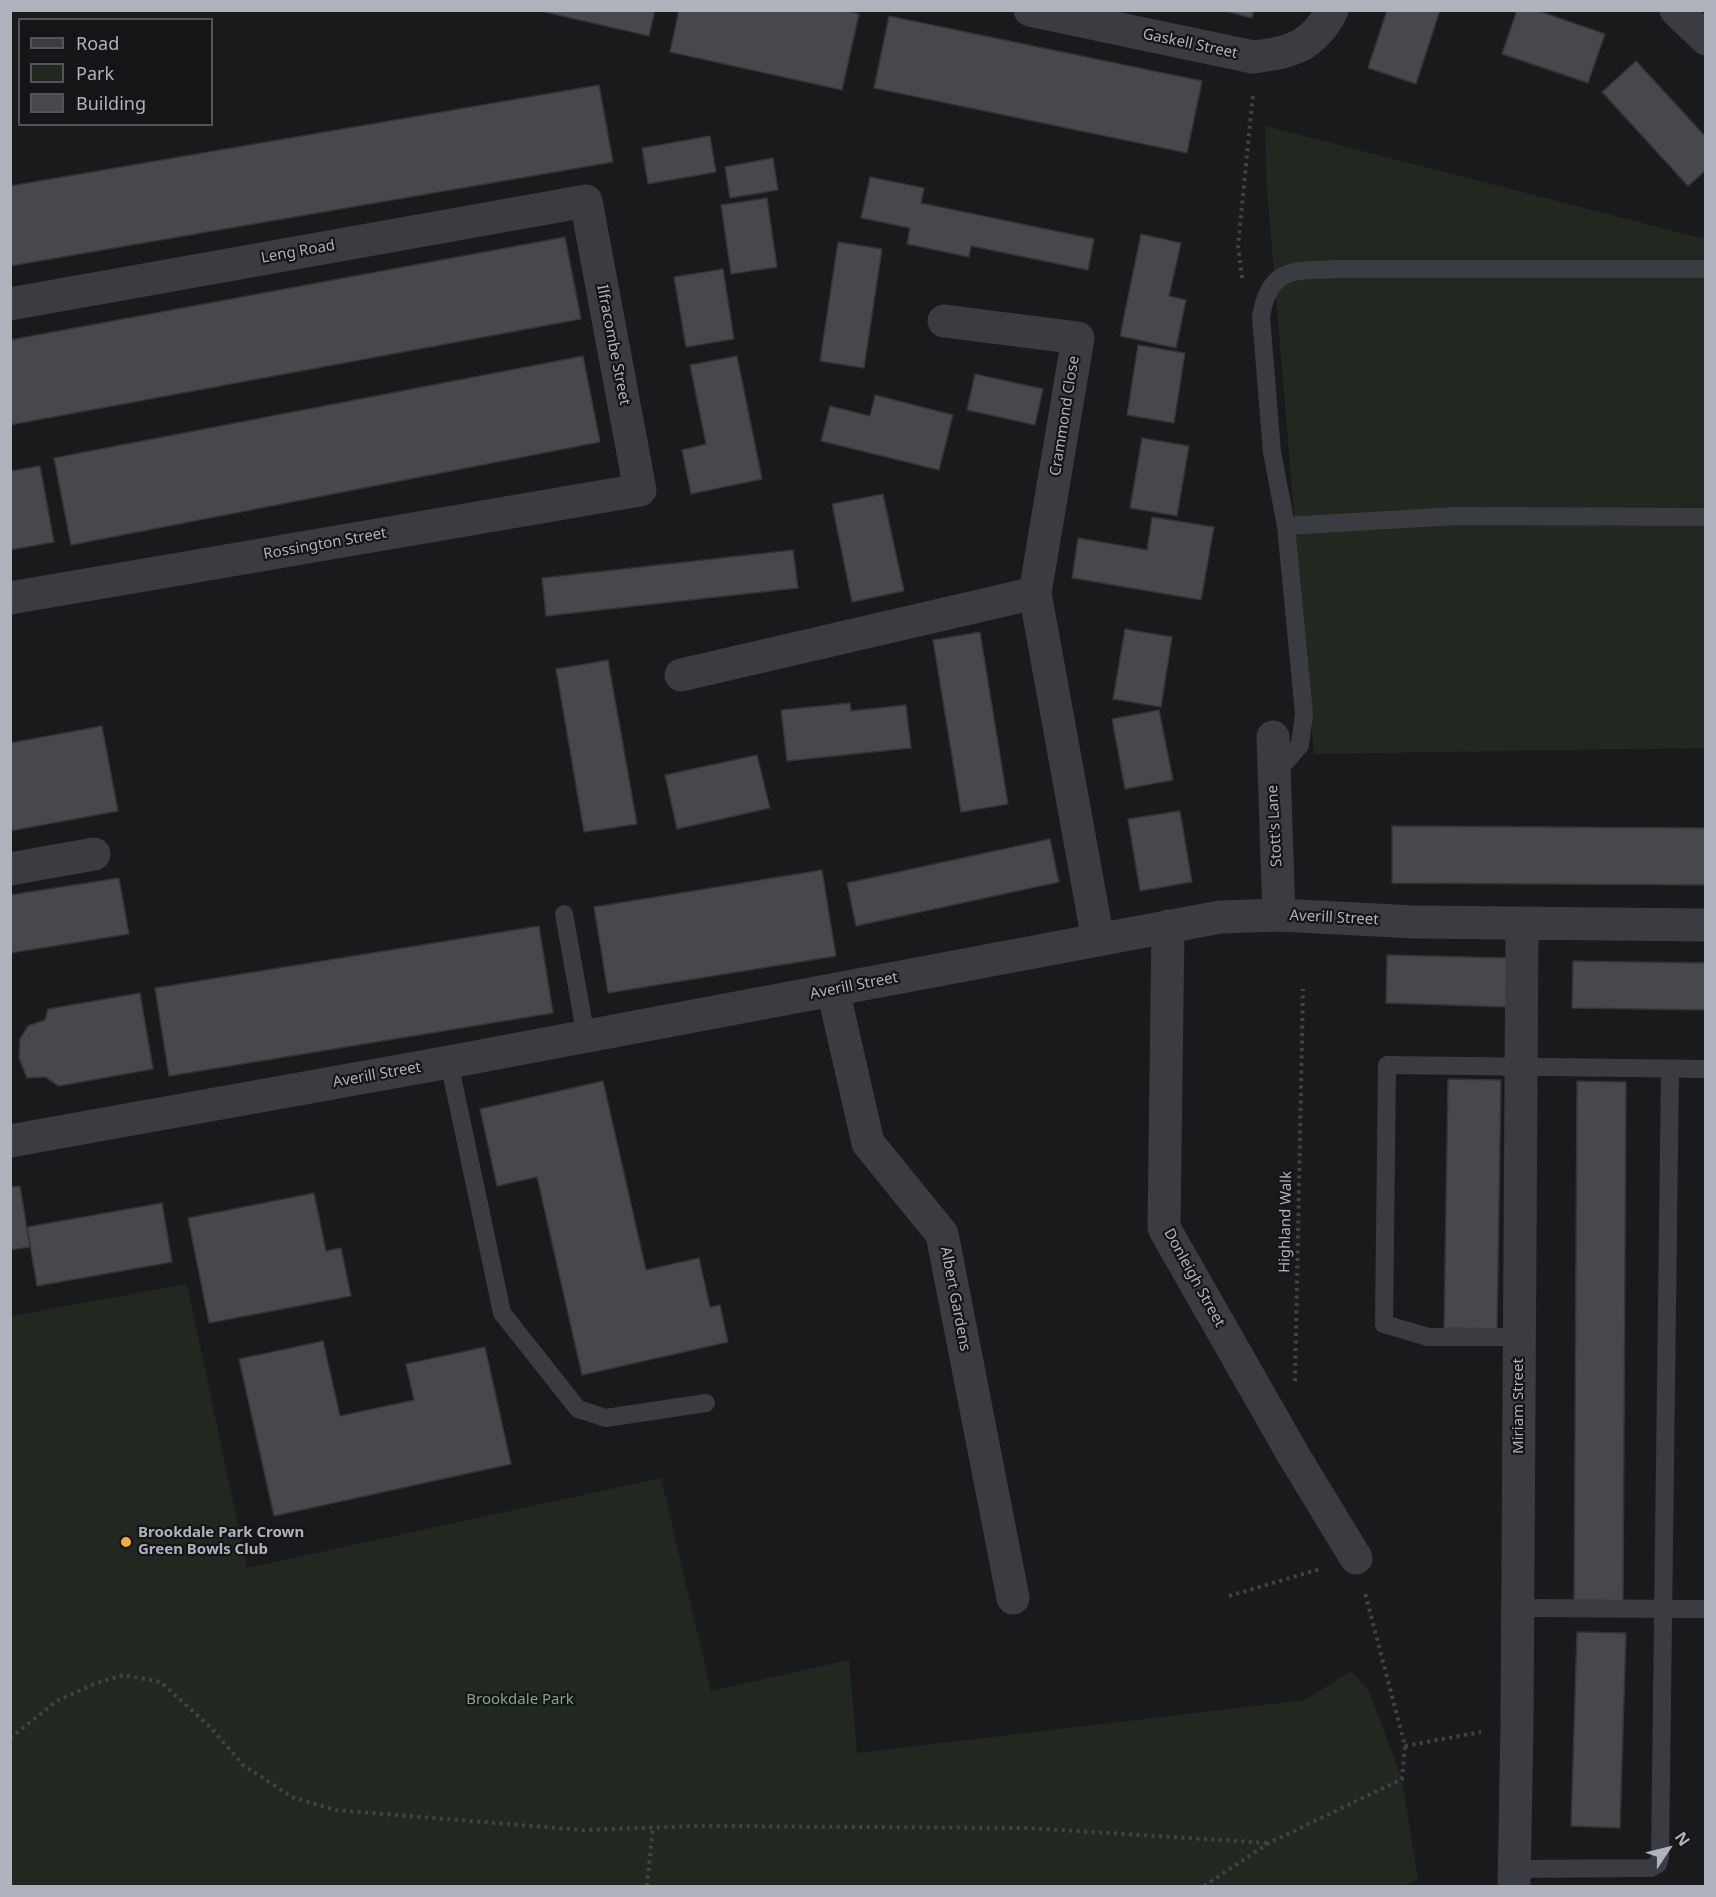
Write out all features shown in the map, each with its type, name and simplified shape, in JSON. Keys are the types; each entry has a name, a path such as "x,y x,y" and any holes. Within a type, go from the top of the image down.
{"street":[{"name":"Gaskell Street","path":"1030,10 1253,57 1276,55 1297,48 1313,37 1325,24 1332,10"},
{"path":"1676,10 1706,39"},
{"name":"Leng Road","path":"10,304 586,201"},
{"name":"Ilfracombe Street","path":"586,201 640,490"},
{"name":"Crammond Close","path":"944,321 1078,338 1035,593 1098,940"},
{"name":"Rossington Street","path":"10,598 640,490"},
{"path":"681,675 1035,593"},
{"name":"Stott's Lane","path":"1273,737 1279,915"},
{"path":"10,869 94,854"},
{"name":"Averill Street","path":"10,1141 449,1062 1220,917 1279,915 1522,925 1706,925"},
{"name":"Miriam Street","path":"1514,1878 1522,925"},
{"name":"Donleigh Street","path":"1168,926 1164,1228 1294,1456 1356,1558"},
{"name":"Albert Gardens","path":"833,990 868,1143 942,1234 1013,1598"}],"lane":[{"path":"1273,776 1300,745 1304,714 1286,526 1272,452 1261,317 1264,298 1272,283 1286,274 1304,270 1706,270"},
{"path":"1286,526 1456,516 1706,517"},
{"path":"564,914 586,1036"},
{"path":"449,1062 502,1313 578,1409 606,1418 705,1403"},
{"path":"1519,1337 1428,1337 1384,1324 1387,1065 1706,1069"},
{"path":"1514,1878 1651,1868 1658,1864 1660,1857 1670,1069"},
{"path":"1518,1608 1706,1609"}],"path":[{"name":"Highland Walk","path":"1295,1384 1303,989"},
{"path":"1204,1887 1269,1843 1402,1779 1406,1746 1356,1558 1229,1596"},
{"path":"10,1738 57,1701 94,1684 123,1675 161,1682 212,1729 243,1765 292,1797 335,1810 582,1830 653,1827 1028,1828 1269,1843"},
{"path":"1406,1746 1517,1725"},
{"path":"647,1887 653,1827"}],"green space":[{"path":"1265,126 1705,239 1705,748 1314,754 1267,188"},
{"name":"Brookdale Park","path":"187,1284 247,1568 661,1478 711,1691 849,1660 857,1753 1305,1700 1351,1671 1369,1691 1402,1779 1418,1879 1405,1886 11,1886 11,1316"}],"building":[{"path":"536,10 655,10 649,36"},
{"path":"679,10 844,10 859,14 842,90 670,52"},
{"path":"1221,10 1254,10 1252,18"},
{"path":"1387,10 1440,10 1416,84 1368,68"},
{"path":"1517,10 1536,10 1605,34 1588,83 1502,54"},
{"path":"889,16 1202,81 1187,153 874,88"},
{"path":"1636,61 1706,137 1706,170 1688,186 1602,92"},
{"path":"599,85 613,162 10,266 10,186"},
{"path":"710,136 716,172 648,184 642,148"},
{"path":"773,158 778,190 730,198 725,167"},
{"path":"870,177 924,188 921,203 1094,239 1088,270 971,246 969,257 907,244 910,228 861,218"},
{"path":"767,198 777,267 731,274 721,205"},
{"path":"1141,234 1181,243 1169,296 1186,300 1176,348 1120,336"},
{"path":"565,237 581,319 10,425 10,340"},
{"path":"838,242 882,249 864,368 820,361"},
{"path":"723,269 734,339 686,347 674,277"},
{"path":"1138,345 1185,353 1174,423 1127,415"},
{"path":"583,356 600,442 71,545 54,458"},
{"path":"737,356 762,479 691,494 682,450 706,444 690,365"},
{"path":"975,374 1043,389 1035,425 967,410"},
{"path":"875,395 953,415 939,470 821,441 830,406 870,416"},
{"path":"1142,438 1189,446 1177,516 1130,508"},
{"path":"40,466 54,542 10,550 10,471"},
{"path":"883,494 904,591 852,602 832,504"},
{"path":"1152,517 1214,527 1201,600 1072,578 1078,538 1147,550"},
{"path":"793,550 798,588 546,616 542,578"},
{"path":"1125,629 1172,637 1161,707 1113,699"},
{"path":"980,632 1008,804 961,812 933,640"},
{"path":"608,660 637,824 584,832 556,669"},
{"path":"850,703 851,711 906,705 911,748 787,761 781,710"},
{"path":"1159,710 1173,780 1125,789 1112,719"},
{"path":"102,726 118,811 10,831 10,743"},
{"path":"757,755 770,808 677,829 665,775"},
{"path":"1180,811 1192,882 1140,891 1128,819"},
{"path":"1392,826 1706,828 1706,885 1392,883"},
{"path":"1050,839 1059,882 856,926 847,883"},
{"path":"822,870 836,956 608,993 594,907"},
{"path":"119,878 129,934 10,953 10,895"},
{"path":"539,926 553,1013 169,1076 155,988"},
{"path":"1387,955 1509,958 1508,1007 1386,1003"},
{"path":"1573,961 1706,963 1706,1010 1572,1008"},
{"path":"140,993 153,1069 59,1086 45,1077 27,1078 19,1058 20,1039 28,1026 45,1020 48,1009"},
{"path":"1448,1079 1501,1080 1497,1329 1444,1328"},
{"path":"603,1081 646,1270 699,1258 710,1307 720,1305 728,1342 582,1375 537,1177 497,1186 480,1109"},
{"path":"1577,1081 1626,1082 1623,1603 1574,1602"},
{"path":"20,1186 30,1247 10,1250 10,1187"},
{"path":"314,1193 326,1251 341,1248 351,1296 209,1323 188,1218"},
{"path":"162,1203 172,1262 37,1286 27,1227"},
{"path":"323,1341 340,1416 414,1400 406,1364 485,1347 511,1464 274,1516 239,1359"},
{"path":"1577,1632 1626,1633 1620,1828 1571,1826"}],"place":[{"name":"Brookdale Park Crown Green Bowls Club","path":"126,1542"}]}
